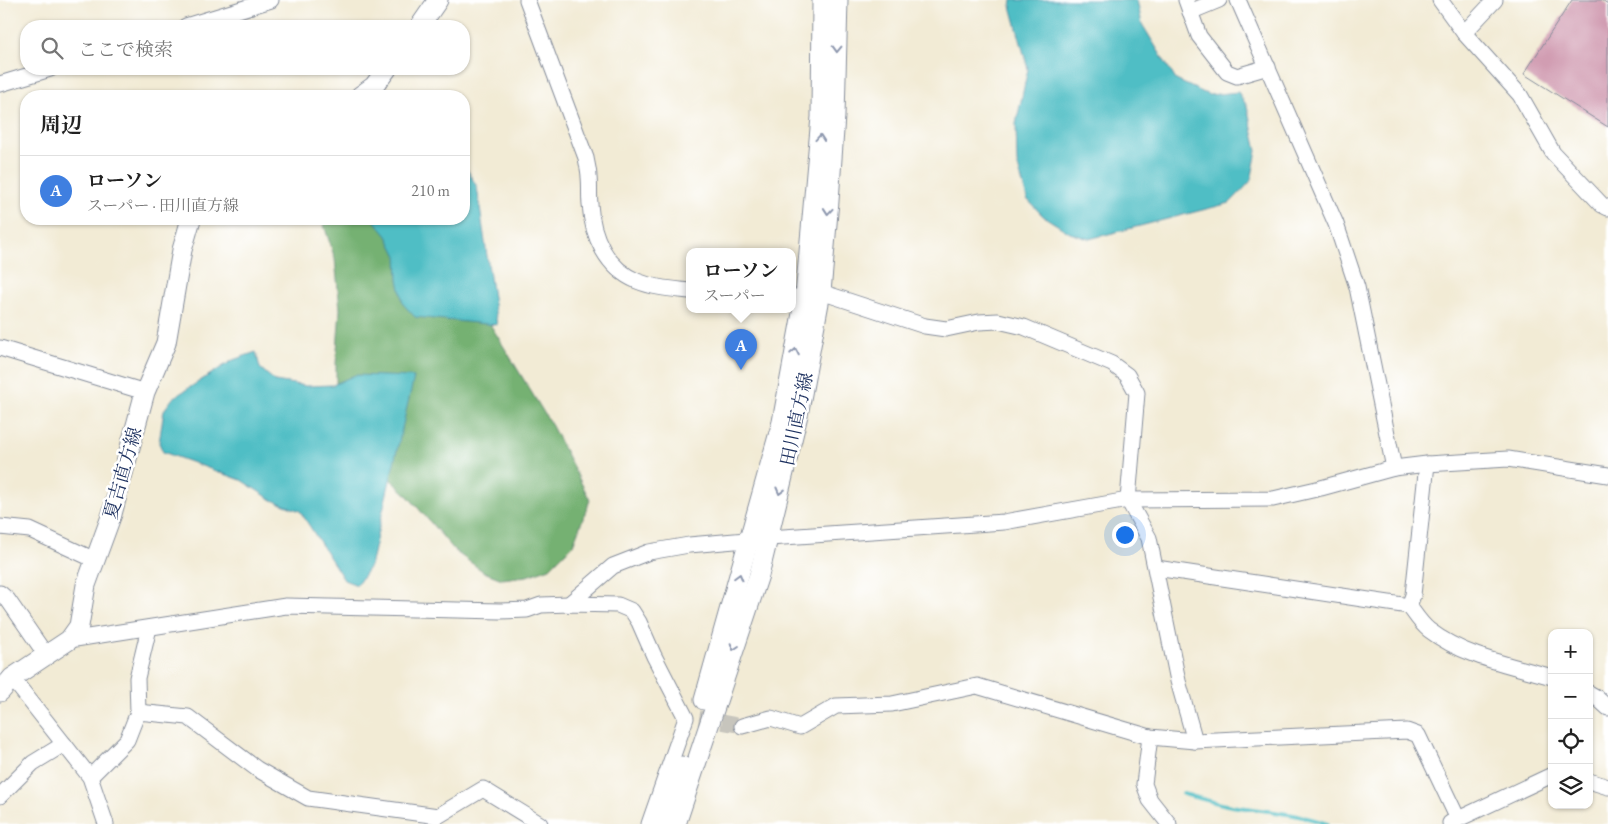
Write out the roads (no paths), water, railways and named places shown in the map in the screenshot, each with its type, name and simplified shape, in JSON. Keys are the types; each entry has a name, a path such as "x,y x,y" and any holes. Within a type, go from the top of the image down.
{"main road":[{"path":"424,20 438,0"},
{"name":"田川直方線","path":"676,824 759,575 798,415 806,295 822,118 822,0"},
{"name":"田川直方線","path":"661,824 692,718 750,540 782,422 806,295 829,202 835,116 838,0"},
{"path":"368,90 382,75"},
{"name":"夏吉直方線","path":"6,685 69,640 79,626 86,586 112,514 145,392 166,343 182,250 189,225"}],"street":[{"path":"206,20 271,0"},
{"path":"527,0 586,158 593,224 602,250 616,267 636,280 662,288 686,291"},
{"path":"1218,0 1188,6 1199,36 1227,72 1237,76 1268,68"},
{"path":"1238,0 1336,224 1358,287 1394,468"},
{"path":"1440,0 1464,33 1520,95 1553,153 1602,205 1608,208"},
{"path":"1464,33 1495,0"},
{"path":"0,84 30,75"},
{"path":"806,295 925,326 946,329 979,322 998,321 1024,327 1112,364 1127,375 1137,393 1128,500 1149,538 1178,681 1195,742"},
{"path":"0,348 145,392"},
{"path":"569,604 613,566 649,552 689,544 1004,522 1128,500 1274,499 1394,468 1427,464 1508,459 1608,475"},
{"path":"1409,606 1413,595 1427,464"},
{"path":"0,527 30,530 95,560"},
{"path":"1156,568 1409,606 1427,629 1457,648 1481,657 1548,676"},
{"path":"0,593 8,600 46,655"},
{"path":"69,640 286,606 500,611 527,610 541,605 618,605 632,611 654,656 692,718 648,824"},
{"path":"90,777 127,740 138,712 137,678 149,628"},
{"path":"6,685 64,744 90,777 106,824"},
{"path":"742,726 771,718 800,727 836,706 892,704 977,686 1150,737 1195,742 1408,731 1418,735 1453,822 1548,777"},
{"path":"1593,695 1608,708"},
{"path":"138,712 188,718 257,769 308,798 438,816 483,789 540,824"},
{"path":"1150,737 1144,784 1150,800 1170,824"},
{"path":"0,796 33,763 64,744"},
{"path":"1593,782 1608,787"}],"water":[{"path":"1012,0 1137,0 1142,24 1176,80 1209,95 1238,92 1247,106 1257,151 1251,181 1230,203 1089,239 1070,233 1043,216 1027,199 1017,163 1016,124 1028,69 1011,6"},
{"path":"470,175 477,187 497,325 415,317 403,304 398,279 397,256 387,236 378,225 470,225"},
{"path":"256,352 260,368 275,381 306,386 333,385 355,375 414,377 370,566 357,585 344,580 300,511 272,500 241,480 163,452 159,443 164,410 173,398 233,360"}],"waterway":[{"path":"1183,794 1232,806 1292,815 1327,824"}],"tunnel":[{"path":"699,718 742,726"}],"place":[{"name":"ローソン","path":"741,370"}]}
